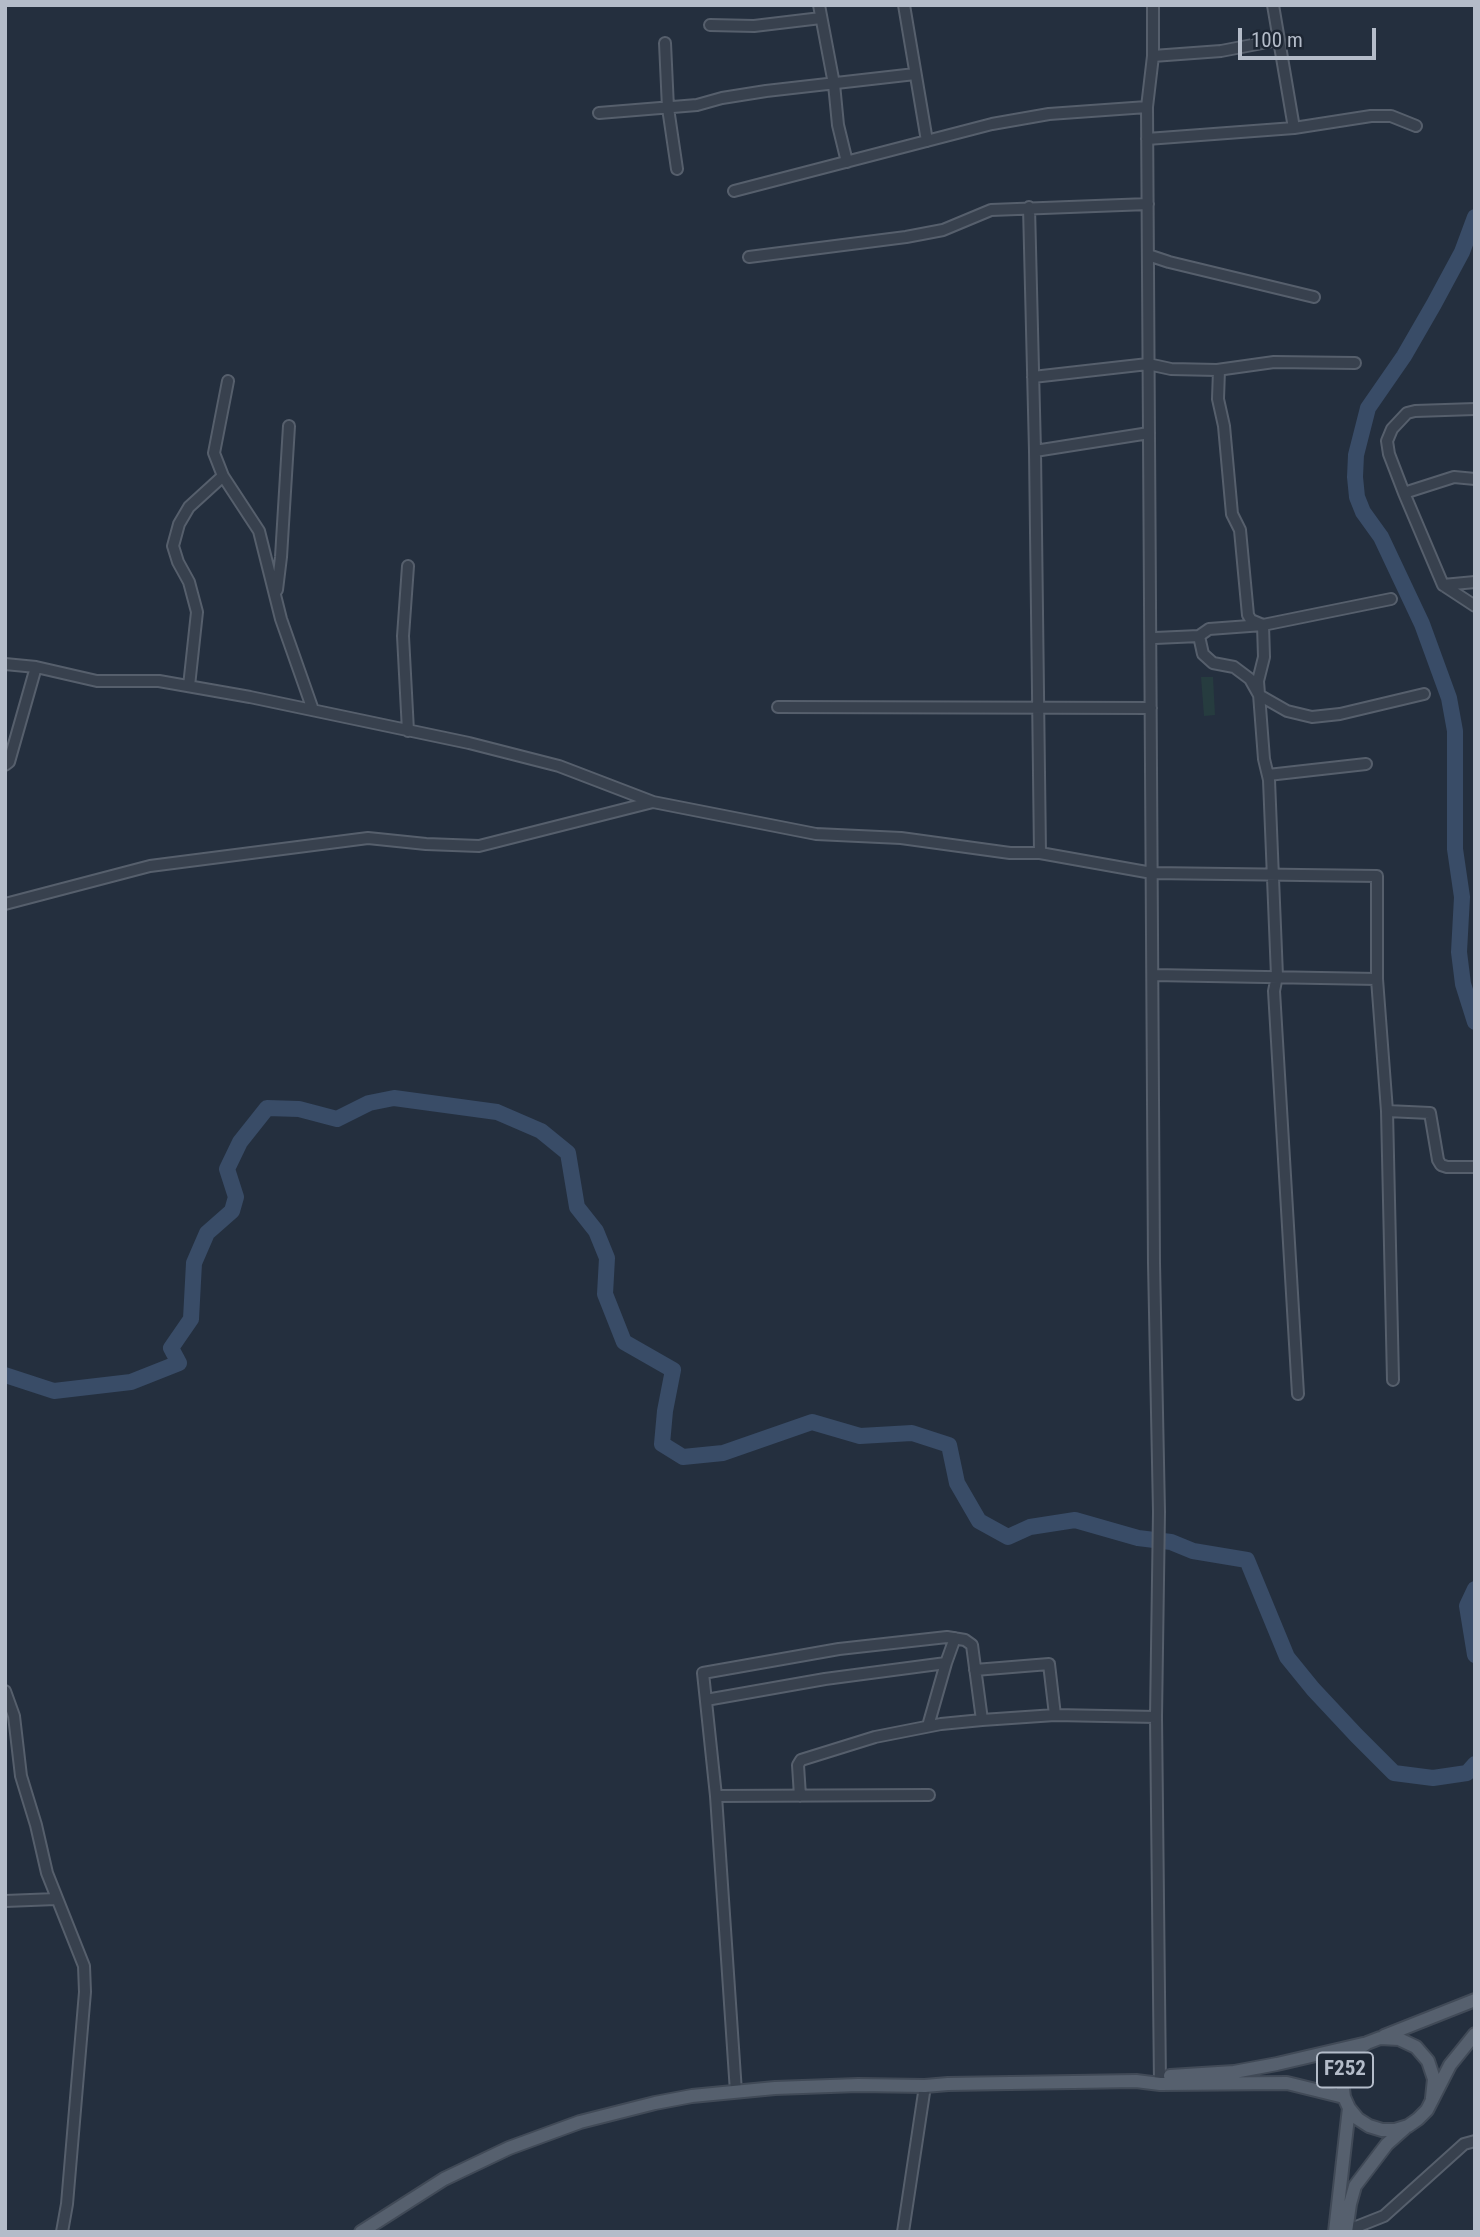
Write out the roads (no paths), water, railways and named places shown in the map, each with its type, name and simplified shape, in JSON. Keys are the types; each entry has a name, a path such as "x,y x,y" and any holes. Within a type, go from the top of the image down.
{"main road":[{"name":"F252","path":"1340,2231 1347,2103 1342,2081 1354,2052 1373,2040 1475,2000"},
{"path":"1340,2231 1355,2186 1365,2171 1387,2144 1427,2109 1450,2065 1475,2034"},
{"name":"F252","path":"1373,2040 1399,2039 1416,2047 1428,2061 1434,2079 1432,2098"},
{"path":"1160,2080 1234,2072 1277,2064 1373,2040"},
{"path":"361,2232 444,2179 544,2134 654,2103 736,2092 858,2085 925,2086 1160,2080 1287,2083 1347,2103"},
{"name":"F252","path":"1347,2103 1358,2119 1369,2126 1382,2130 1408,2126"}],"street":[{"path":"819,5 834,84 838,125 847,162"},
{"path":"904,5 927,141"},
{"path":"1153,5 1153,56 1147,107 1147,204 1154,1262 1159,1512 1156,1717 1160,2080"},
{"path":"1273,5 1294,128"},
{"path":"710,25 754,26 821,18"},
{"path":"1153,56 1221,51 1278,40"},
{"path":"665,43 668,108 677,169"},
{"path":"600,113 698,105 755,93 915,74"},
{"path":"734,191 992,124 1049,114 1147,107"},
{"path":"1147,139 1294,128 1371,116 1391,116 1416,126"},
{"path":"749,257 943,230 992,210 1147,204"},
{"path":"1029,207 1040,853"},
{"path":"1148,255 1314,297"},
{"path":"1033,377 1149,364 1171,369 1219,370 1274,362 1355,363"},
{"path":"1219,370 1218,399 1224,425 1232,514 1240,530 1248,615 1251,620 1263,625"},
{"path":"228,381 214,453 223,476 259,531 281,619 313,710"},
{"path":"1475,409 1408,413 1392,429 1387,441 1389,454 1404,493 1443,585 1475,606"},
{"path":"276,597 289,426"},
{"path":"1035,451 1149,433"},
{"path":"190,687 197,611 190,582 178,562 173,546 179,524 189,507 223,476"},
{"path":"1404,493 1454,477 1475,479"},
{"path":"408,565 403,636 408,730"},
{"path":"1443,585 1475,582"},
{"path":"1155,638 1199,636 1209,628 1263,625 1391,599"},
{"path":"1263,625 1264,657 1258,681 1264,759 1268,775 1277,976 1274,991 1298,1394"},
{"path":"1199,636 1203,654 1213,663 1234,667 1250,679 1259,695 1287,712 1312,717 1340,714 1424,694"},
{"path":"5,664 36,667 97,681 159,681 313,710 559,766 653,802 816,834 901,838 1010,853 1040,853 1152,873 1377,876 1377,979 1387,1111 1393,1380"},
{"path":"5,765 9,762 36,667"},
{"path":"778,707 1152,708"},
{"path":"1268,775 1366,764"},
{"path":"5,904 150,866 368,838 479,846 653,802"},
{"path":"1153,975 1377,979"},
{"path":"1387,1111 1430,1113 1441,1165 1475,1167"},
{"path":"928,1726 956,1638"},
{"path":"736,2092 716,1796 702,1678 705,1671 839,1649 956,1638 970,1642 982,1720"},
{"path":"706,1700 825,1679 946,1663"},
{"path":"975,1670 1049,1664 1055,1715"},
{"path":"5,1691 13,1716 21,1776 47,1873 84,1966 85,1992 62,2232"},
{"path":"800,1796 798,1765 801,1760 875,1737 928,1726 982,1720 1055,1715 1156,1717"},
{"path":"716,1796 929,1795"},
{"path":"5,1901 56,1899"},
{"path":"903,2232 925,2086"},
{"path":"1340,2231 1384,2216 1469,2143 1475,2133"}],"waterway":[{"path":"1475,217 1462,252 1434,304 1404,356 1368,408 1356,455 1355,477 1357,497 1363,512 1381,537 1422,624 1449,698 1455,731 1455,849 1462,897 1459,952 1463,984 1475,1022"},
{"path":"5,1375 54,1391 131,1382 179,1363 171,1348 191,1319 194,1263 207,1233 232,1211 236,1197 227,1169 240,1142 267,1108 299,1109 337,1119 369,1103 394,1098 497,1112 541,1131 568,1153 577,1207 596,1231 607,1258 605,1294 624,1342 673,1370 662,1444 683,1457 723,1453 812,1422 860,1436 912,1433 949,1445 957,1483 979,1521 1008,1537 1030,1527 1075,1520 1138,1538 1171,1542 1193,1551 1247,1560 1287,1657 1313,1689 1394,1773 1433,1778 1467,1773 1475,1764"},
{"path":"1475,1589 1467,1606 1475,1655"}]}
